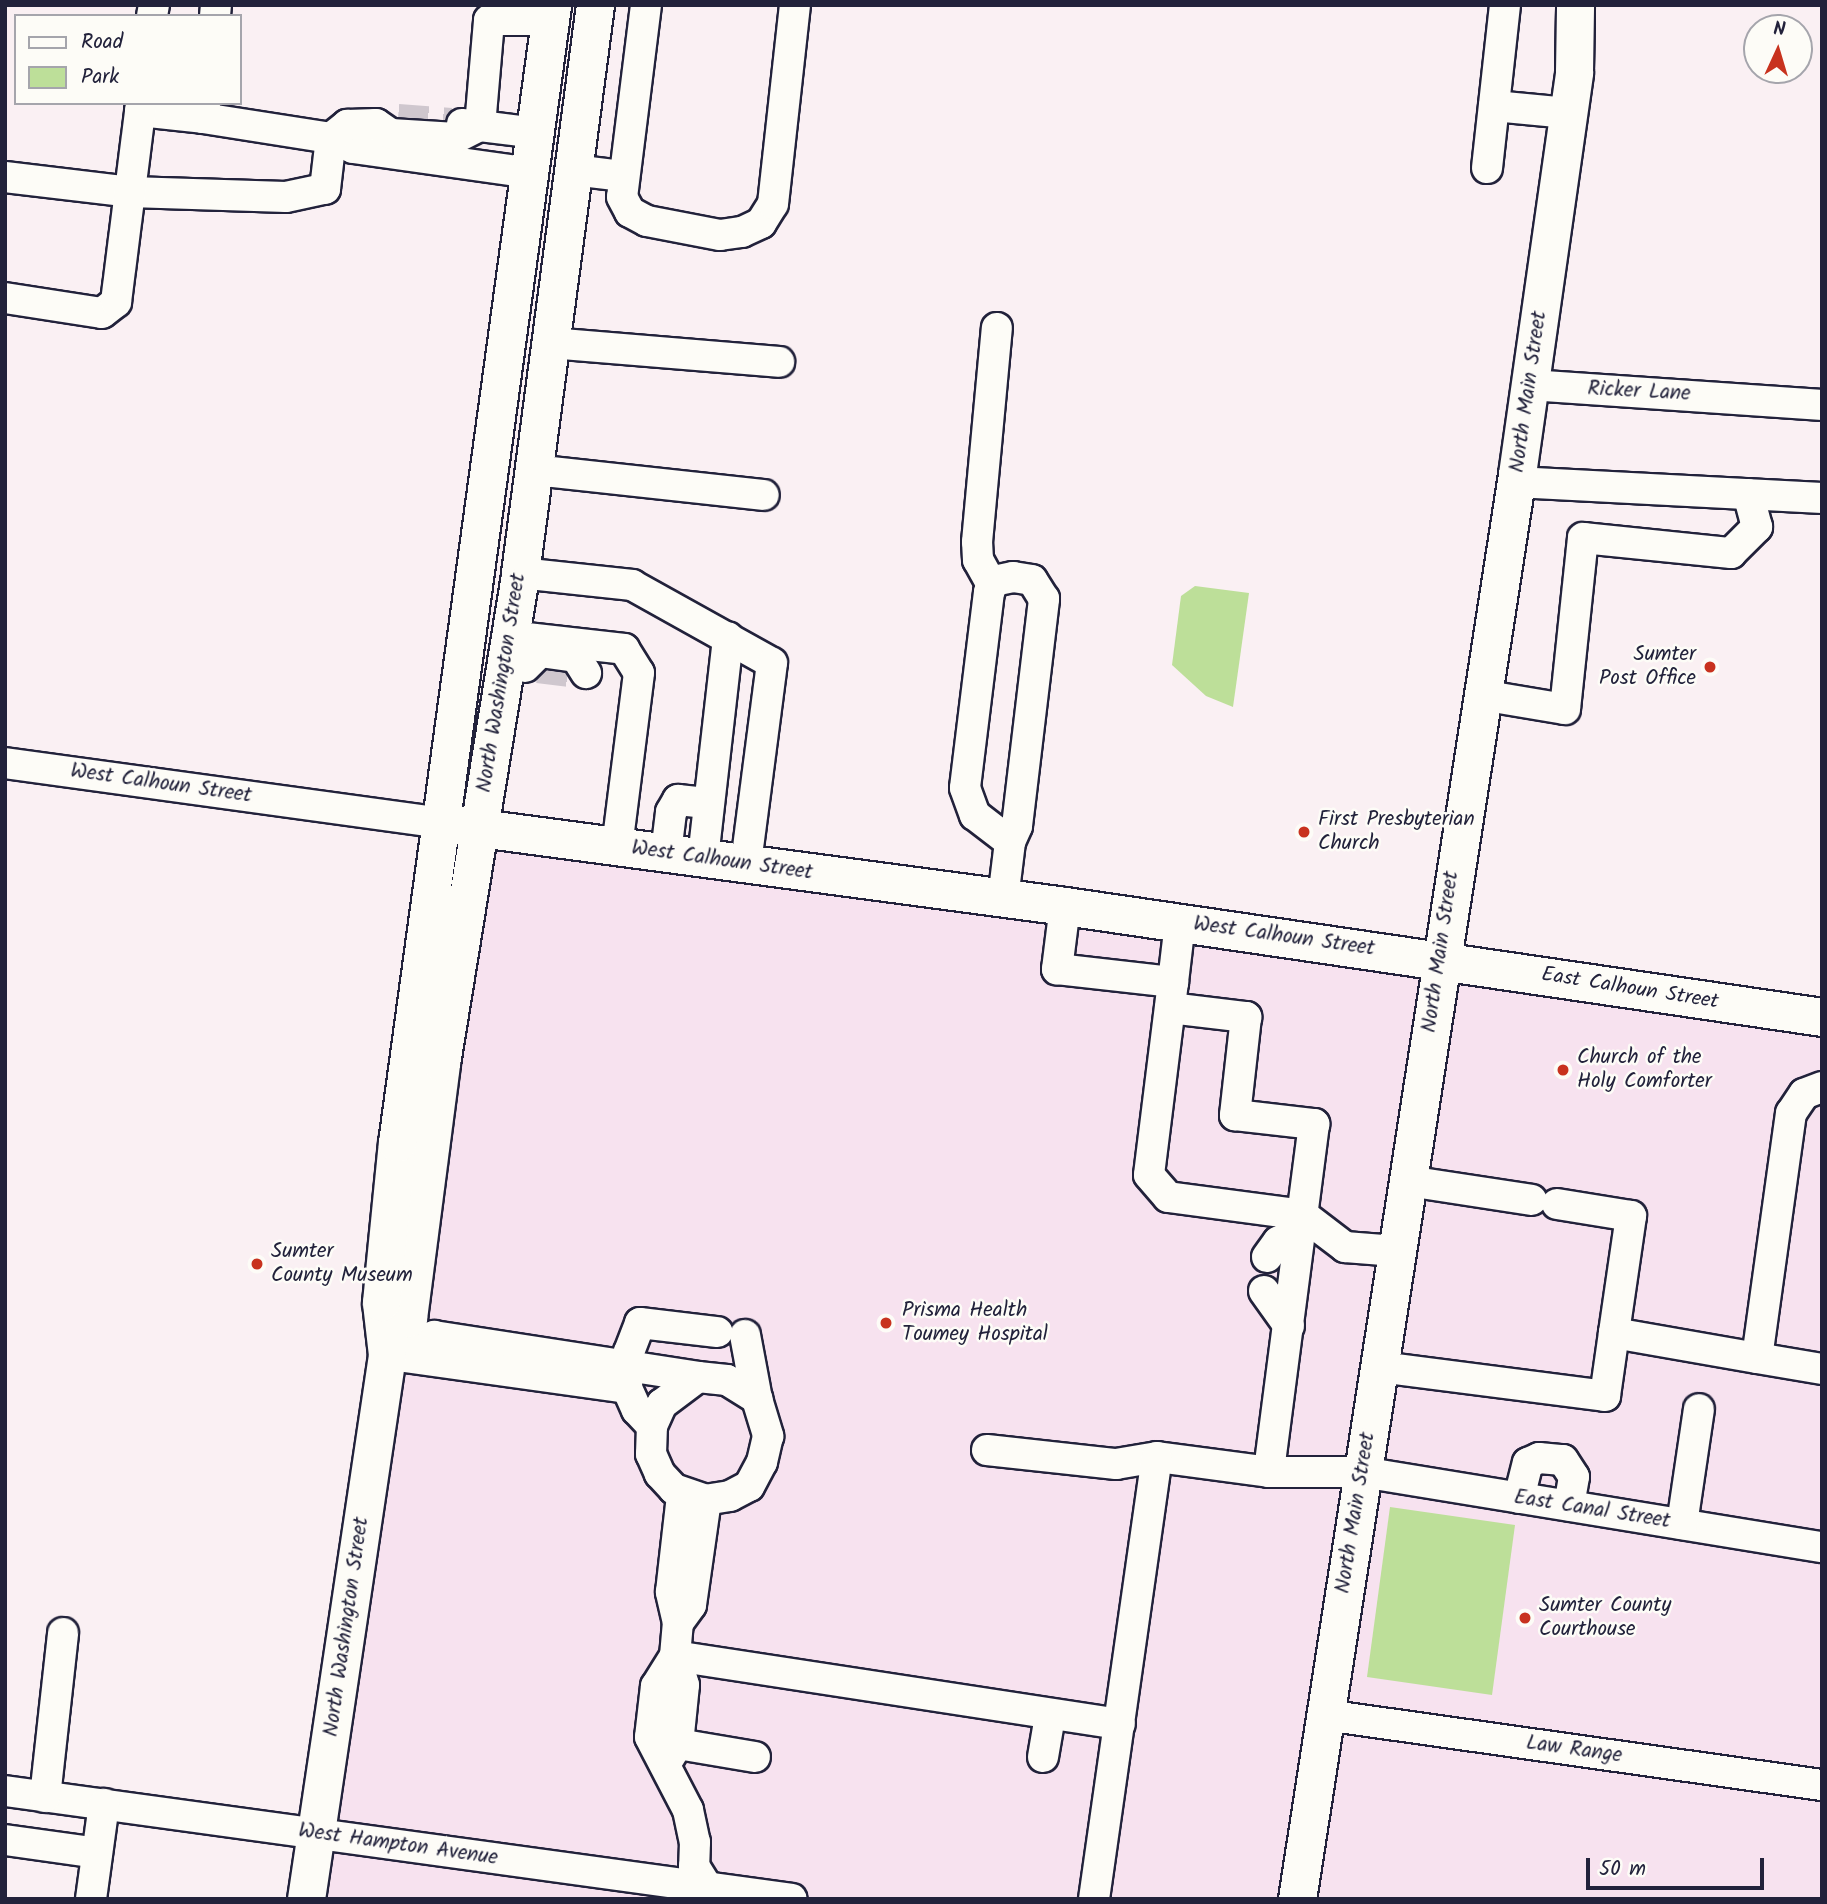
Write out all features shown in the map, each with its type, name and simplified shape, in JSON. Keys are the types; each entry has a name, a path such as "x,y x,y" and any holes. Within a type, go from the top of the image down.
{"main road":[{"name":"North Washington Street","path":"387,1355 408,1318 441,1063 480,827 519,659 520,573 595,5"},
{"name":"North Main Street","path":"1297,1899 1380,1367 1439,960 1516,482 1569,113 1575,5"},
{"name":"North Washington Street","path":"306,1899 387,1355 381,1302 397,1143 443,822 551,13"},
{"name":"West Calhoun Street","path":"443,822 1065,906 1439,960"},
{"name":"East Calhoun Street","path":"1439,960 1822,1017"}],"street":[{"path":"646,5 622,176 622,197 631,212 647,221 720,235 742,232 761,223 778,186 795,5"},
{"path":"1487,168 1505,5"},
{"path":"480,126 489,20 551,13"},
{"path":"1494,106 1569,113"},
{"path":"5,298 102,313 116,302 141,107 204,110 331,138 353,148 530,173"},
{"path":"5,177 130,192 286,197 325,189 331,138 347,125 387,122 391,134 456,138 480,126"},
{"path":"451,123 536,133"},
{"path":"573,170 622,176"},
{"path":"997,328 977,542 978,560 992,585 965,789 975,815 1010,842"},
{"path":"550,342 779,362"},
{"name":"Ricker Lane","path":"1530,385 1822,405"},
{"path":"534,470 764,495"},
{"path":"1516,482 1822,498"},
{"path":"1480,695 1565,709 1583,538 1731,553 1757,527 1748,494"},
{"path":"520,573 632,585 772,663 746,864"},
{"path":"992,585 1002,577 1032,580 1044,599 1017,826 1010,842 1003,899"},
{"path":"703,858 728,637"},
{"path":"519,659 624,649 639,673 634,693 617,846"},
{"path":"519,659 540,653 576,657 580,672 601,675 634,693"},
{"name":"West Calhoun Street","path":"5,763 443,822"},
{"path":"666,853 671,812 678,800 709,803"},
{"path":"1065,906 1057,969 1172,995 1246,1017 1235,1115 1314,1124 1269,1472"},
{"path":"1180,922 1149,1175 1168,1197 1303,1222 1345,1247 1396,1251"},
{"path":"1757,1358 1791,1113 1804,1094 1822,1087"},
{"path":"1380,1367 1605,1396 1631,1216 1408,1181"},
{"path":"1267,1257 1278,1242 1303,1222"},
{"path":"1264,1291 1289,1326"},
{"path":"652,1426 637,1410 628,1377 629,1352 640,1323 731,1334 757,1399 768,1436 762,1462 748,1486 694,1497 660,1474 651,1454 652,1426 662,1404 698,1377"},
{"path":"1614,1333 1822,1369"},
{"path":"387,1355 628,1377 698,1377 727,1380 757,1399"},
{"path":"1682,1524 1699,1409"},
{"name":"East Canal Street","path":"987,1450 1116,1464 1157,1457 1269,1472 1362,1472 1822,1547"},
{"path":"1094,1899 1157,1457"},
{"path":"1519,1498 1528,1463 1539,1458 1563,1461 1574,1477 1569,1506"},
{"path":"694,1497 671,1592 678,1623 675,1656 684,1685 672,1754 695,1842 694,1866 707,1893"},
{"path":"45,1797 63,1633"},
{"path":"675,1656 1050,1716 1121,1724"},
{"name":"Law Range","path":"1325,1715 1822,1785"},
{"path":"1043,1758 1050,1716"},
{"path":"672,1754 755,1757"},
{"name":"West Hampton Avenue","path":"5,1791 316,1833 707,1893 792,1899"},
{"path":"91,1899 104,1804"},
{"path":"5,1840 97,1853"}],"shaded area":[{"path":"459,824 1822,1027 1822,1899 304,1899"}],"green space":[{"path":"1195,586 1249,593 1233,707 1206,696 1172,665 1181,596"},
{"path":"1390,1507 1515,1525 1492,1695 1367,1677"}],"tunnel":[{"path":"398,119 451,123"},
{"path":"538,668 573,672"}],"place":[{"name":"Sumter Post Office","path":"1710,667"},
{"name":"First Presbyterian Church","path":"1304,832"},
{"name":"Church of the Holy Comforter","path":"1563,1070"},
{"name":"Sumter County Museum","path":"257,1264"},
{"name":"Prisma Health Toumey Hospital","path":"886,1323"},
{"name":"Sumter County Courthouse","path":"1525,1618"}]}
